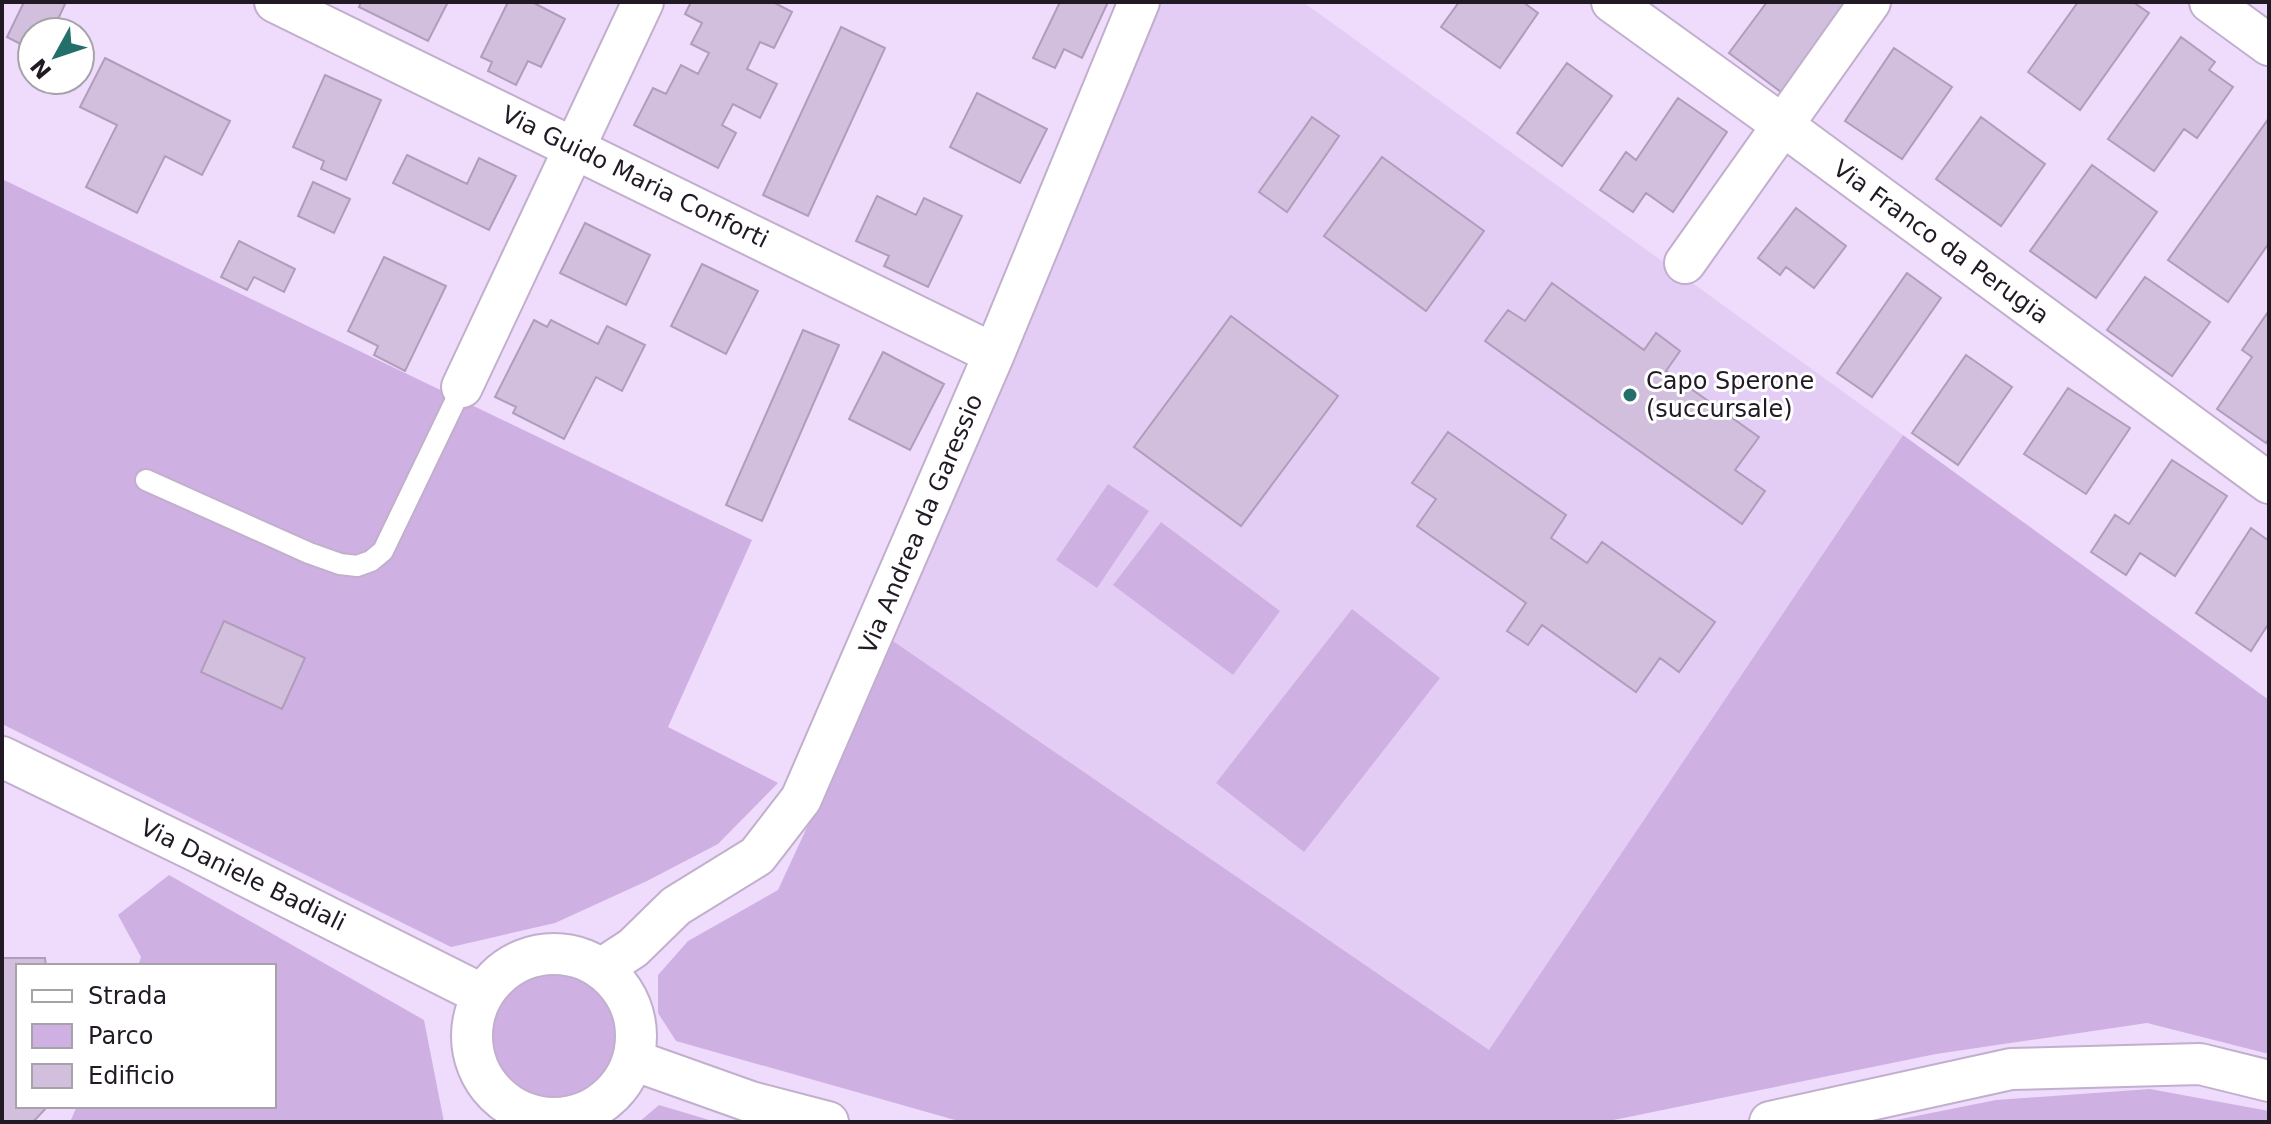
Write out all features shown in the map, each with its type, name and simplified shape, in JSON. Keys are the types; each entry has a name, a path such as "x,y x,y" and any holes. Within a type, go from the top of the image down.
{"street":[{"name":"Via Guido Maria Conforti","path":"275,2 994,354"},
{"path":"462,387 643,2"},
{"name":"Via Andrea da Garessio","path":"601,969 633,948 676,906 757,856 801,799 994,354 1139,2"},
{"name":"Via Franco da Perugia","path":"1612,2 2269,483"},
{"path":"1685,263 1870,2"},
{"path":"2210,2 2269,45"},
{"name":"Via Daniele Badiali","path":"2,757 483,995"},
{"path":"550,954 576,957 601,969 620,987 632,1009 637,1034 633,1060 623,1083 605,1102 582,1114 557,1119 504,1113 478,1067 472,1043 473,1018 483,995 500,974 511,967 523,960 550,954"},
{"path":"633,1060 751,1102 828,1122"},
{"path":"1770,1122 2011,1069 2200,1064 2269,1081"}],"lane":[{"path":"146,480 309,553 340,564 357,566 371,561 383,551 462,387"}],"shaded area":[{"path":"1160,2 1303,2 1903,435 1489,1051 893,641"}],"green space":[{"path":"2,179 752,540 668,727 778,783 718,844 647,881 555,923 451,947 2,724"},
{"path":"1903,435 2269,700 2269,1054 2147,1023 1936,1054 1604,1122 962,1122 676,1041 658,1013 658,975 688,941 778,890 893,641 1489,1050"},
{"path":"1108,484 1149,511 1097,588 1056,560"},
{"path":"1161,522 1280,611 1233,675 1113,585"},
{"path":"1352,609 1440,678 1304,852 1216,783"},
{"path":"169,875 424,1020 444,1122 70,1122 76,1108 276,1108 276,964 139,964 141,957 118,915"},
{"path":"553,974 577,979 598,992 611,1013 616,1037 611,1061 598,1082 577,1095 553,1100 529,1095 508,1082 495,1061 490,1037 495,1013 508,992 529,979"},
{"path":"2150,1089 2269,1111 2269,1122 1886,1122 1996,1100"},
{"path":"659,1105 716,1122 639,1122"}],"building":[{"path":"24,2 66,2 59,16 17,16"},
{"path":"361,2 448,2 428,41 359,7"},
{"path":"508,2 532,2 565,19 541,67 528,61 516,85 488,71 492,62 481,57"},
{"path":"691,2 773,2 792,12 774,48 760,42 747,69 777,84 760,118 733,104 722,125 736,133 718,168 634,125 653,88 666,94 681,65 698,74 709,53 691,44 702,23 685,14"},
{"path":"1060,2 1108,2 1082,58 1064,49 1055,68 1033,58"},
{"path":"1459,2 1523,2 1538,13 1500,68 1441,27"},
{"path":"1767,2 1847,2 1781,92 1729,53"},
{"path":"2078,2 2133,2 2149,13 2080,110 2028,72"},
{"path":"16,18 16,42 7,37"},
{"path":"841,27 885,48 808,216 763,195"},
{"path":"2181,37 2215,62 2209,70 2233,87 2197,138 2184,129 2154,171 2108,139"},
{"path":"1894,48 1952,87 1902,159 1845,121"},
{"path":"105,58 230,121 202,175 165,156 137,213 86,187 117,125 80,107 86,96 96,96 96,76"},
{"path":"1567,63 1612,96 1562,166 1517,133"},
{"path":"325,75 381,100 346,180 321,169 324,161 293,147"},
{"path":"977,93 1047,129 1020,183 950,147"},
{"path":"1678,98 1727,132 1673,212 1646,193 1633,212 1600,190 1626,152 1636,160"},
{"path":"1312,117 1339,136 1287,212 1259,192"},
{"path":"1981,117 2045,164 2001,226 1936,179"},
{"path":"2269,118 2269,243 2228,302 2168,260"},
{"path":"407,155 467,184 479,158 516,176 489,230 393,183"},
{"path":"1382,157 1484,231 1426,311 1324,236"},
{"path":"2092,165 2157,212 2096,298 2030,251"},
{"path":"313,182 350,199 334,233 298,216"},
{"path":"877,196 916,215 924,198 962,216 928,287 884,266 889,256 856,241"},
{"path":"1796,208 1846,246 1814,288 1786,267 1780,275 1758,258"},
{"path":"585,223 650,255 626,305 560,273"},
{"path":"239,241 295,269 284,292 254,277 247,290 221,277"},
{"path":"384,257 446,286 405,371 374,355 378,346 348,331"},
{"path":"702,264 758,291 726,354 671,326"},
{"path":"1907,273 1941,298 1872,397 1837,373"},
{"path":"2145,277 2210,322 2172,376 2107,330"},
{"name":"Capo Sperone (succursale)","path":"1552,283 1644,350 1656,333 1680,351 1666,371 1759,437 1735,470 1765,491 1742,524 1485,341 1508,310 1525,321"},
{"path":"2268,312 2269,438 2266,443 2217,409 2252,357 2242,350"},
{"path":"1231,316 1338,396 1241,526 1134,447"},
{"path":"534,320 547,327 551,320 598,344 607,326 645,345 622,391 596,377 564,439 513,413 516,407 495,397"},
{"path":"803,330 839,345 762,521 726,505"},
{"path":"883,352 944,384 910,450 849,419"},
{"path":"1966,355 2012,387 1958,465 1912,433"},
{"path":"2068,388 2130,428 2086,494 2024,454"},
{"path":"1448,432 1566,515 1551,538 1587,563 1602,542 1715,622 1679,672 1660,658 1636,692 1542,625 1528,645 1507,631 1526,603 1417,526 1436,499 1412,483"},
{"path":"2172,460 2227,496 2175,576 2140,553 2126,575 2091,552 2115,515 2129,524"},
{"path":"2251,528 2269,541 2269,623 2251,651 2196,613"},
{"path":"224,621 305,658 282,709 201,672"},
{"path":"2,958 45,958 46,964 16,964 16,1108 46,1108 33,1122 2,1122"}],"place":[{"name":"Capo Sperone (succursale)","path":"1630,395"}]}
